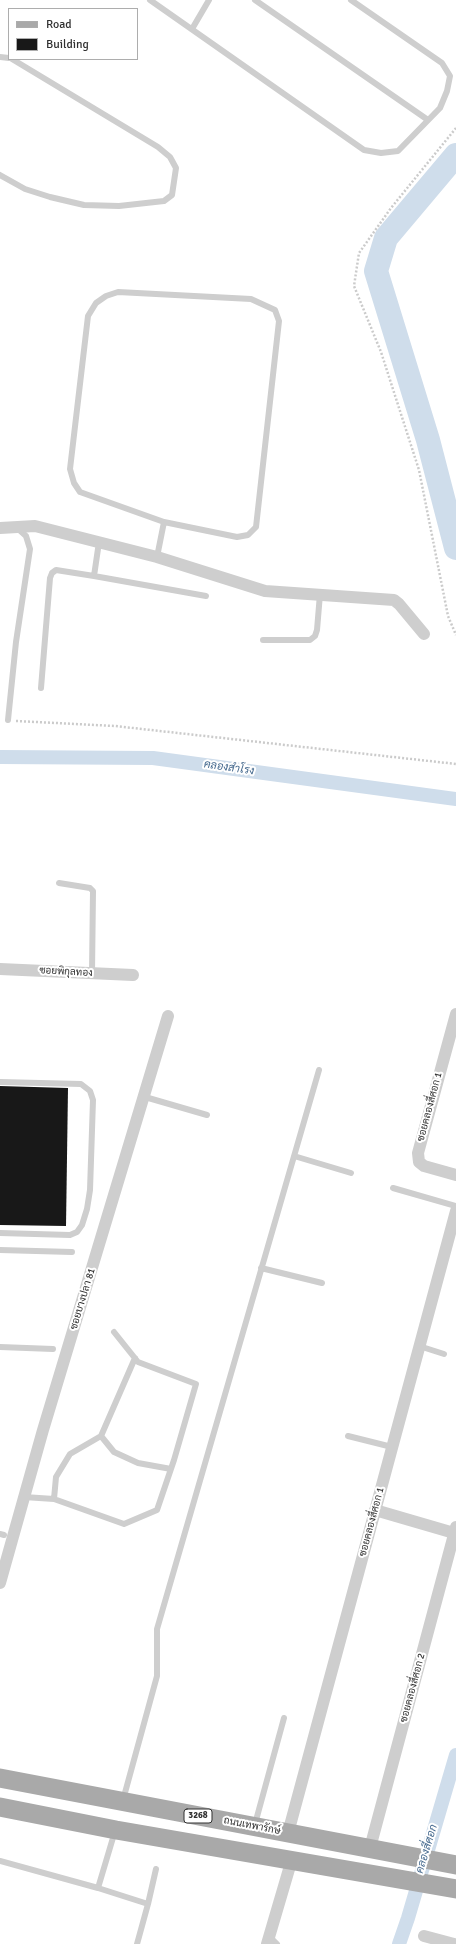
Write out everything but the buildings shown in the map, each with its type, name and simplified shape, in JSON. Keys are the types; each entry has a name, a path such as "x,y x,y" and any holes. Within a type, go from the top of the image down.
{"main road":[{"name":"ถนนเทพารักษ์","path":"0,1778 455,1864"},
{"path":"0,1807 116,1830 292,1859 452,1888"}],"street":[{"path":"0,528 35,526 157,557 265,591 394,600 424,634"},
{"name":"ซอยพิกุลทอง","path":"0,969 133,975"},
{"name":"ซอยคลองสี่ศอก 1","path":"456,1014 418,1153 419,1162 424,1166 456,1175"},
{"name":"ซอยบางปลา 81","path":"0,1583 24,1497 168,1016"},
{"name":"ซอยคลองสี่ศอก 1","path":"288,1833 456,1211"},
{"path":"375,1510 455,1530"},
{"name":"ซอยคลองสี่ศอก 2","path":"370,1848 455,1530"},
{"path":"271,1942 292,1859"},
{"path":"424,1936 454,1944"}],"lane":[{"path":"150,0 364,150 381,153 398,151 440,108 447,91 450,76 442,63 351,0"},
{"path":"192,29 208,0"},
{"path":"255,0 428,120"},
{"path":"0,175 25,189 50,197 84,205 119,206 164,200 172,195 176,168 170,157 158,147 14,60"},
{"path":"118,292 251,299 275,310 279,321 256,527 248,535 237,537 164,522 80,492 74,482 70,469 88,316 96,303 106,296 118,292"},
{"path":"157,557 164,522"},
{"path":"8,720 16,642 30,549 26,536 15,526"},
{"path":"94,576 99,542"},
{"path":"41,688 50,578 52,573 56,570 206,596"},
{"path":"263,640 310,640 315,636 318,630 320,594"},
{"path":"59,883 90,888 94,891 92,973"},
{"path":"122,1802 157,1676 157,1629 319,1070"},
{"path":"0,1082 81,1084 90,1091 93,1100 90,1190 87,1209 82,1225 77,1232 70,1235 0,1233"},
{"path":"145,1097 207,1115"},
{"path":"294,1156 351,1173"},
{"path":"393,1188 456,1206"},
{"path":"0,1250 72,1252"},
{"path":"261,1268 322,1283"},
{"path":"24,1497 54,1499 124,1524 156,1510 171,1469 196,1384 138,1362 114,1332"},
{"path":"419,1346 444,1354"},
{"path":"0,1347 53,1349"},
{"path":"54,1499 56,1477 70,1454 101,1436 135,1358"},
{"path":"101,1436 114,1452 138,1463 171,1469"},
{"path":"348,1436 392,1447"},
{"path":"254,1826 284,1718"},
{"path":"98,1888 116,1830"},
{"path":"0,1861 98,1888 148,1904"},
{"path":"137,1944 156,1869"}],"path":[{"path":"456,128 391,208 359,254 354,286 381,352 419,470 448,616 456,635"},
{"path":"8,720 115,726 456,764"}],"waterway":[{"path":"456,155 386,238 376,271 428,440 456,548"},
{"name":"คลองสำโรง","path":"0,757 153,758 456,799"},
{"name":"คลองสี่ศอก","path":"399,1944 456,1755"}]}
